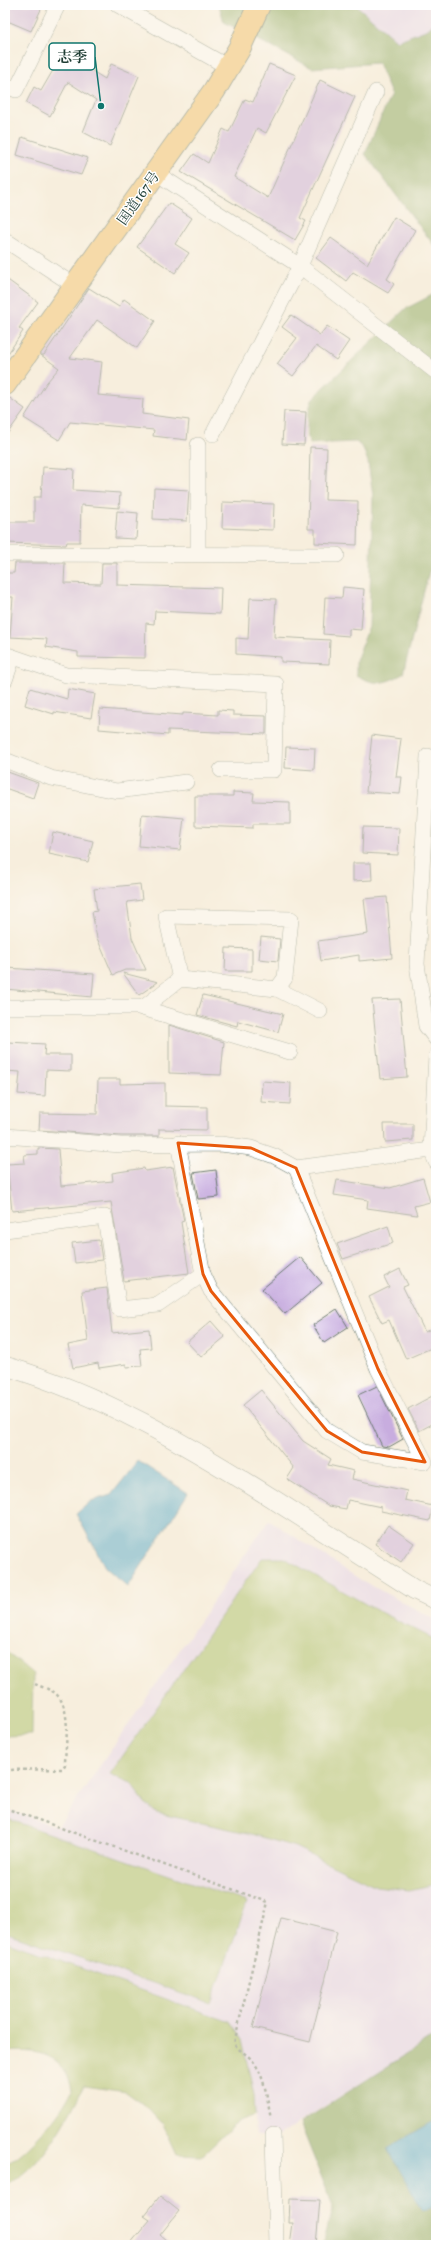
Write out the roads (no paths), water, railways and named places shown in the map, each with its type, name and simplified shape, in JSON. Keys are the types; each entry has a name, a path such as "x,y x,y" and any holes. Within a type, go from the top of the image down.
{"highway":[{"name":"国道167号","path":"5,384 214,91 260,5"}],"street":[{"path":"5,85 16,90 58,5"},
{"path":"118,5 228,67"},
{"path":"213,434 300,266 376,92"},
{"path":"156,173 300,266 436,372"},
{"path":"5,240 75,286"},
{"path":"198,445 198,553"},
{"path":"5,554 198,553 337,555"},
{"path":"5,680 9,656 66,675 276,684 274,770 221,770"},
{"path":"428,756 417,964 426,1026 436,1039"},
{"path":"5,760 51,778 117,791 186,782"},
{"path":"180,979 166,916 291,919 285,978 277,988"},
{"path":"143,1008 180,979 277,988 320,1011"},
{"path":"5,1007 143,1008 290,1052"},
{"path":"5,1136 121,1145 178,1143 221,1144 251,1148 274,1156 296,1168 433,1156 436,1056"},
{"path":"178,1143 203,1274 211,1292 328,1432 362,1452 426,1462 378,1370 296,1168"},
{"path":"5,1230 105,1217 119,1309 158,1305 203,1274"},
{"path":"5,1366 64,1385 141,1420 202,1455 416,1590 436,1600"},
{"path":"273,2135 276,2245"}],"water":[{"path":"138,1461 188,1493 128,1587 105,1567 76,1514 91,1501 111,1495"},
{"path":"436,2120 436,2204 423,2211 387,2148"}],"place":[{"name":"志季","path":"101,106"}]}
